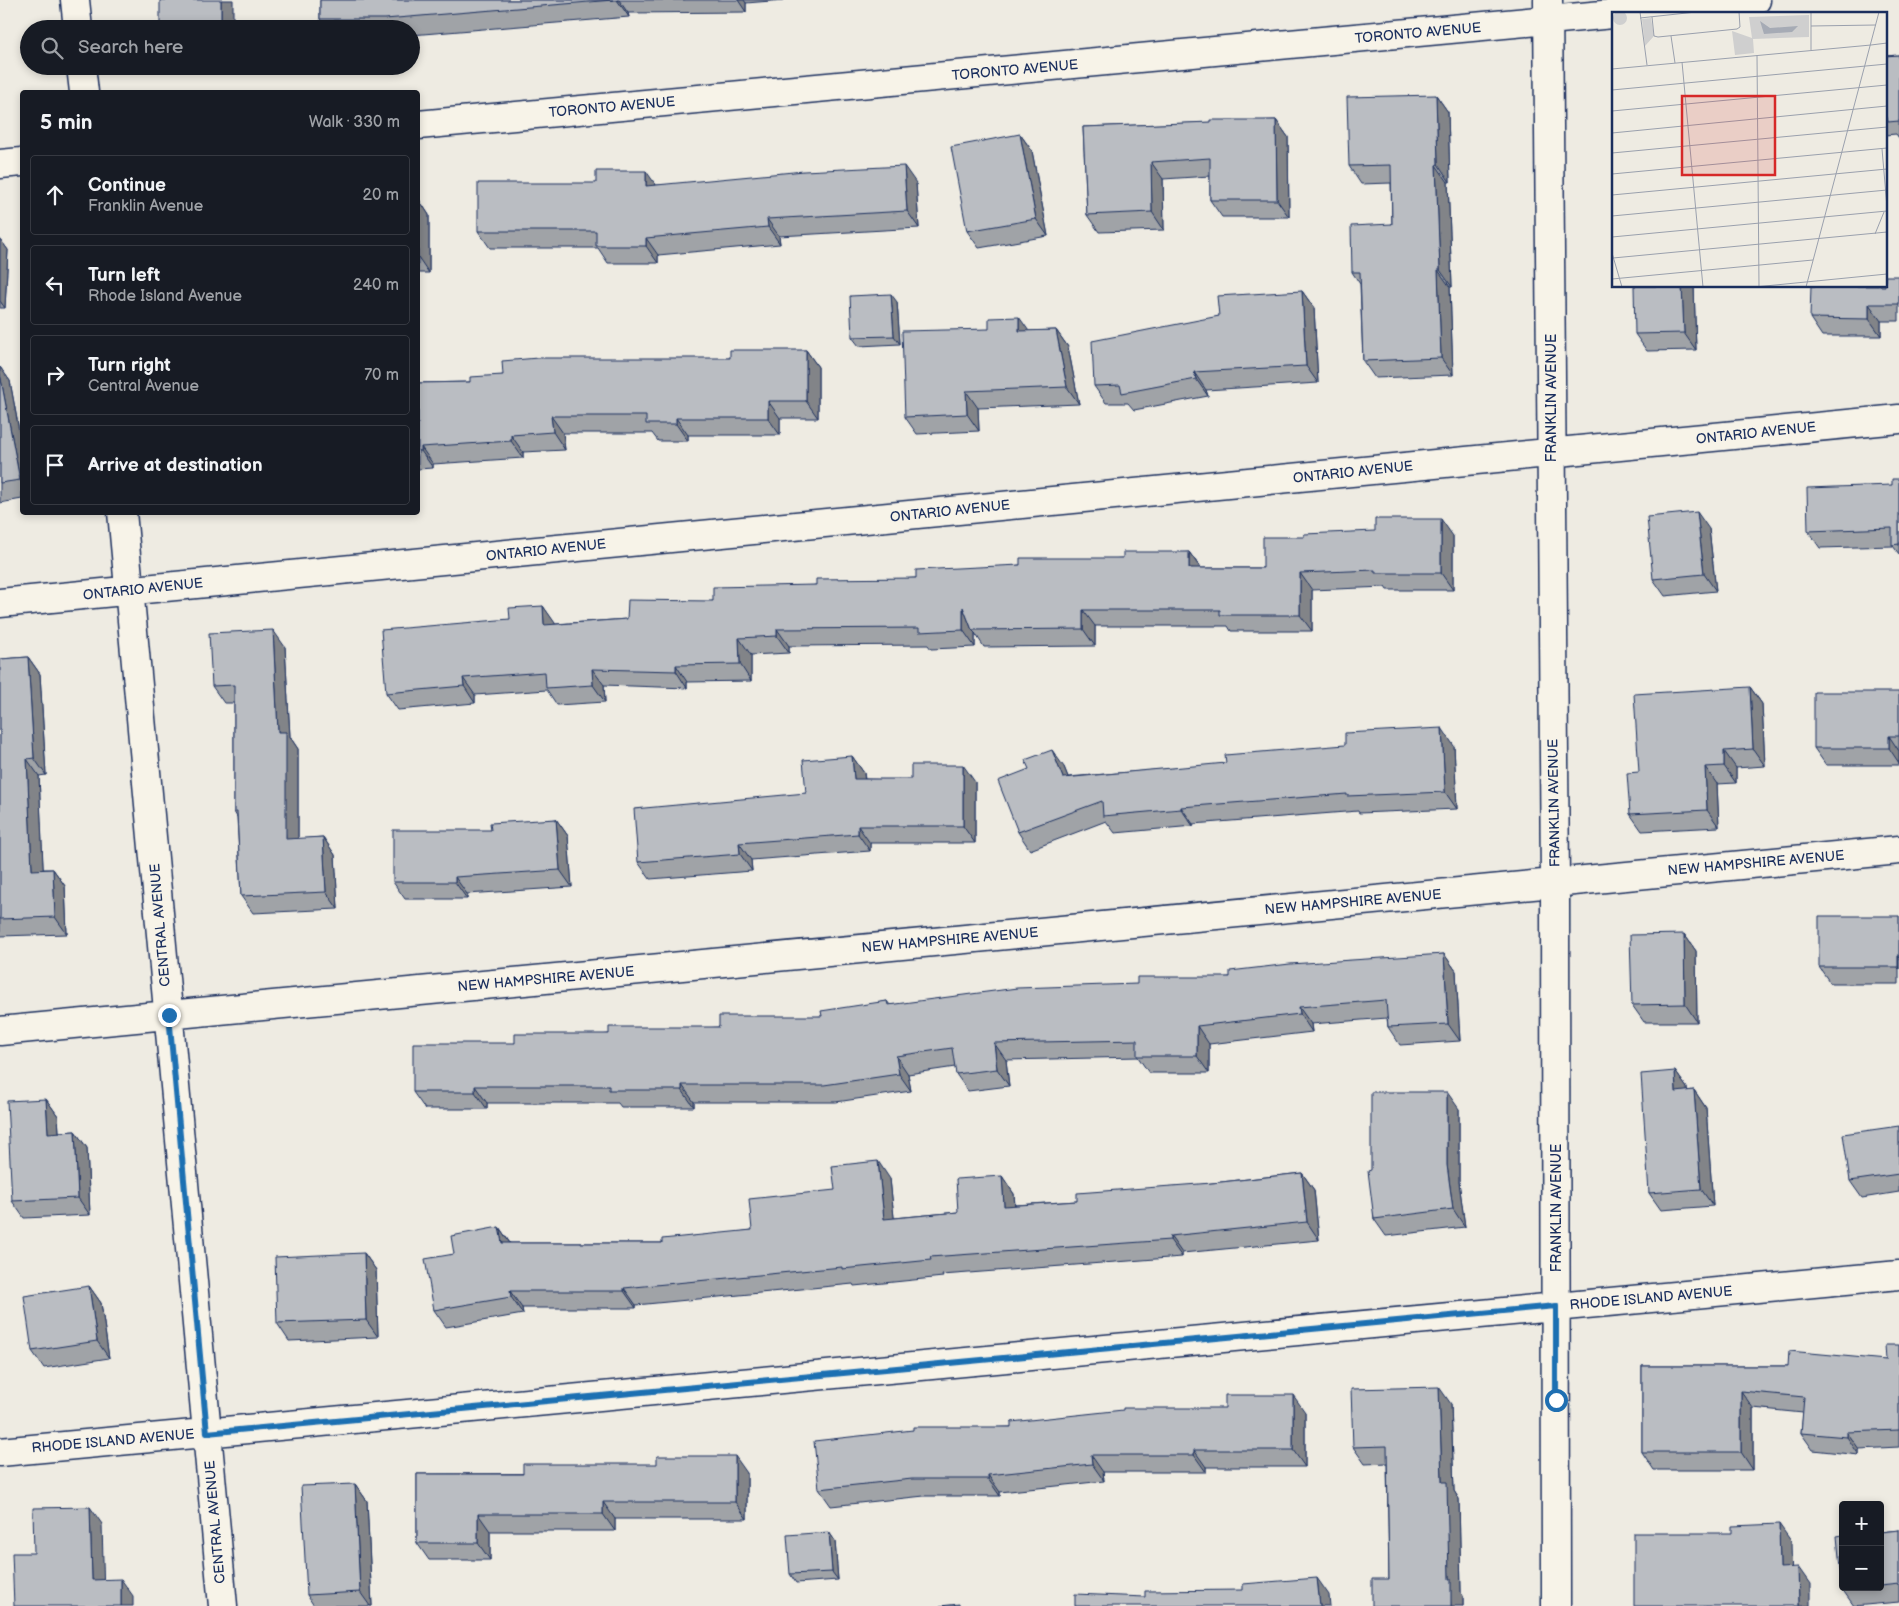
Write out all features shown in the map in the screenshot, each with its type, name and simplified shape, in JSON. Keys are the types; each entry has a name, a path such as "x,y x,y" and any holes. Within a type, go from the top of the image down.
{"street":[{"path":"75,0 77,20"},
{"path":"1639,12 1756,0"},
{"name":"TORONTO AVENUE","path":"420,125 1548,10 1612,14"},
{"name":"FRANKLIN AVENUE","path":"1548,10 1555,883 1556,1606"},
{"path":"82,75 84,90"},
{"path":"0,164 20,162"},
{"name":"ONTARIO AVENUE","path":"0,603 1899,419"},
{"name":"CENTRAL AVENUE","path":"122,515 223,1606"},
{"name":"NEW HAMPSHIRE AVENUE","path":"0,1031 1899,850"},
{"name":"RHODE ISLAND AVENUE","path":"0,1452 1899,1275"}],"building":[{"path":"160,0 221,0 221,20 160,20"},
{"path":"320,0 613,0 385,19 320,19"},
{"path":"1899,55 1899,121 1888,122 1886,117 1886,56"},
{"path":"1436,95 1441,358 1363,361 1360,272 1352,272 1351,226 1392,224 1391,165 1349,166 1347,97"},
{"path":"1210,120 1276,120 1277,200 1210,200 1210,158 1151,162 1152,212 1087,215 1083,127 1210,122"},
{"path":"1020,134 1036,219 967,231 951,147"},
{"path":"904,166 907,211 767,219 768,227 646,238 646,246 596,246 596,231 478,231 478,183 596,183 596,171 646,171 646,186 804,171"},
{"path":"1886,276 1899,276 1899,304 1869,304 1869,319 1810,318 1811,288 1886,288"},
{"path":"1634,288 1682,288 1684,333 1635,334"},
{"path":"1302,291 1306,366 1194,372 1196,379 1122,393 1120,385 1094,386 1092,341 1219,316 1217,296"},
{"path":"891,294 894,336 852,337 850,296"},
{"path":"1019,317 1019,331 1056,330 1067,387 966,391 967,414 905,417 902,331 989,329 989,318"},
{"path":"730,350 806,350 806,401 768,401 768,418 676,418 676,424 646,424 646,416 551,416 553,432 511,435 511,441 421,447 420,451 420,383 470,382 470,377 503,375 502,361 538,358 730,358"},
{"path":"0,374 20,480 0,483"},
{"path":"1892,479 1899,479 1899,544 1892,545 1892,528 1808,531 1807,488 1892,485"},
{"path":"1697,512 1704,574 1653,579 1647,517"},
{"path":"1375,519 1441,519 1441,573 1375,573 1375,570 1300,573 1300,615 1220,615 1220,610 1083,610 1083,629 972,630 963,607 963,630 919,632 919,628 777,629 777,636 739,638 740,664 676,665 676,671 592,669 593,685 546,688 545,672 463,678 464,686 386,693 381,630 510,619 509,608 543,606 544,625 627,619 628,600 713,601 713,587 816,585 816,579 916,578 916,570 1020,565 1020,558 1123,558 1123,552 1189,552 1189,568 1263,568 1263,537 1304,537 1304,534 1375,531"},
{"path":"273,630 278,732 286,732 286,839 323,837 326,892 241,896 237,812 234,812 234,685 212,686 209,633"},
{"path":"28,657 34,758 27,759 32,870 53,869 55,917 0,919 0,659"},
{"path":"1750,687 1753,749 1724,751 1724,766 1705,767 1707,810 1630,814 1627,773 1639,772 1634,694"},
{"path":"1814,692 1899,692 1899,736 1889,736 1889,748 1814,748"},
{"path":"1442,728 1445,792 1347,796 1347,794 1181,807 1181,809 1103,816 1102,801 1018,832 998,781 1029,769 1025,760 1052,750 1063,778 1226,763 1225,755 1345,745 1345,733"},
{"path":"852,756 854,779 911,779 911,765 963,765 963,826 858,826 858,834 739,843 740,854 638,862 634,809 806,793 803,760"},
{"path":"556,819 560,870 455,877 455,882 393,882 393,830 491,830 490,823"},
{"path":"1819,916 1899,916 1898,967 1819,967"},
{"path":"1684,934 1685,1004 1632,1005 1630,935"},
{"path":"1444,954 1448,1024 1388,1027 1386,1000 1299,1007 1300,1014 1197,1026 1197,1056 1137,1056 1137,1040 994,1043 997,1069 956,1074 952,1048 896,1056 899,1074 824,1085 682,1085 682,1090 609,1090 609,1086 475,1086 475,1092 413,1092 413,1043 515,1043 515,1034 609,1034 609,1027 719,1027 719,1016 822,1016 821,1011 887,1001 888,1005 1017,988 1137,984 1137,977 1230,977 1230,971 1290,964"},
{"path":"1675,1071 1676,1092 1694,1090 1701,1189 1649,1193 1641,1074"},
{"path":"1371,1092 1447,1092 1447,1165 1453,1209 1374,1219 1368,1171 1371,1170"},
{"path":"46,1099 48,1133 75,1131 78,1198 12,1201 7,1101"},
{"path":"1899,1126 1899,1174 1850,1181 1843,1134"},
{"path":"878,1161 884,1219 958,1212 956,1179 1002,1176 1004,1206 1077,1201 1077,1193 1212,1183 1302,1173 1307,1222 1170,1236 1170,1240 930,1257 931,1260 624,1288 624,1291 510,1291 511,1297 434,1310 425,1259 454,1254 451,1236 499,1227 502,1243 662,1243 662,1239 752,1230 749,1199 835,1190 832,1166"},
{"path":"364,1253 366,1320 277,1323 275,1257"},
{"path":"89,1286 97,1341 32,1351 24,1296"},
{"path":"1885,1345 1899,1345 1899,1430 1847,1432 1847,1437 1801,1433 1804,1397 1741,1391 1741,1452 1642,1452 1642,1366 1788,1366 1789,1351 1886,1360"},
{"path":"1439,1387 1442,1482 1447,1482 1451,1606 1372,1606 1372,1579 1389,1579 1387,1446 1353,1447 1351,1389"},
{"path":"1225,1395 1293,1395 1293,1450 1194,1450 1194,1455 1091,1455 1092,1464 988,1475 988,1479 912,1479 819,1489 814,1441 913,1430 913,1427 1011,1427 1011,1422 1123,1410 1123,1408 1225,1408"},
{"path":"657,1456 735,1456 735,1502 603,1502 603,1514 478,1514 478,1543 417,1543 417,1474 523,1474 523,1464 657,1464"},
{"path":"355,1484 360,1592 307,1595 301,1486"},
{"path":"90,1507 92,1580 121,1579 121,1606 14,1606 12,1553 34,1553 33,1508"},
{"path":"1779,1524 1780,1568 1798,1567 1799,1606 1634,1606 1634,1533 1732,1533 1732,1526"},
{"path":"1899,1530 1899,1584 1884,1586 1884,1532"},
{"path":"829,1532 832,1572 790,1574 787,1535"},
{"path":"1837,1536 1839,1536 1839,1557"},
{"path":"1317,1578 1320,1606 1075,1606 1075,1594 1145,1597 1145,1591 1243,1590 1243,1584"},
{"path":"959,1604 959,1606 940,1606"}],"route":[{"path":"169,1015 207,1433 1556,1306 1556,1400"}]}
